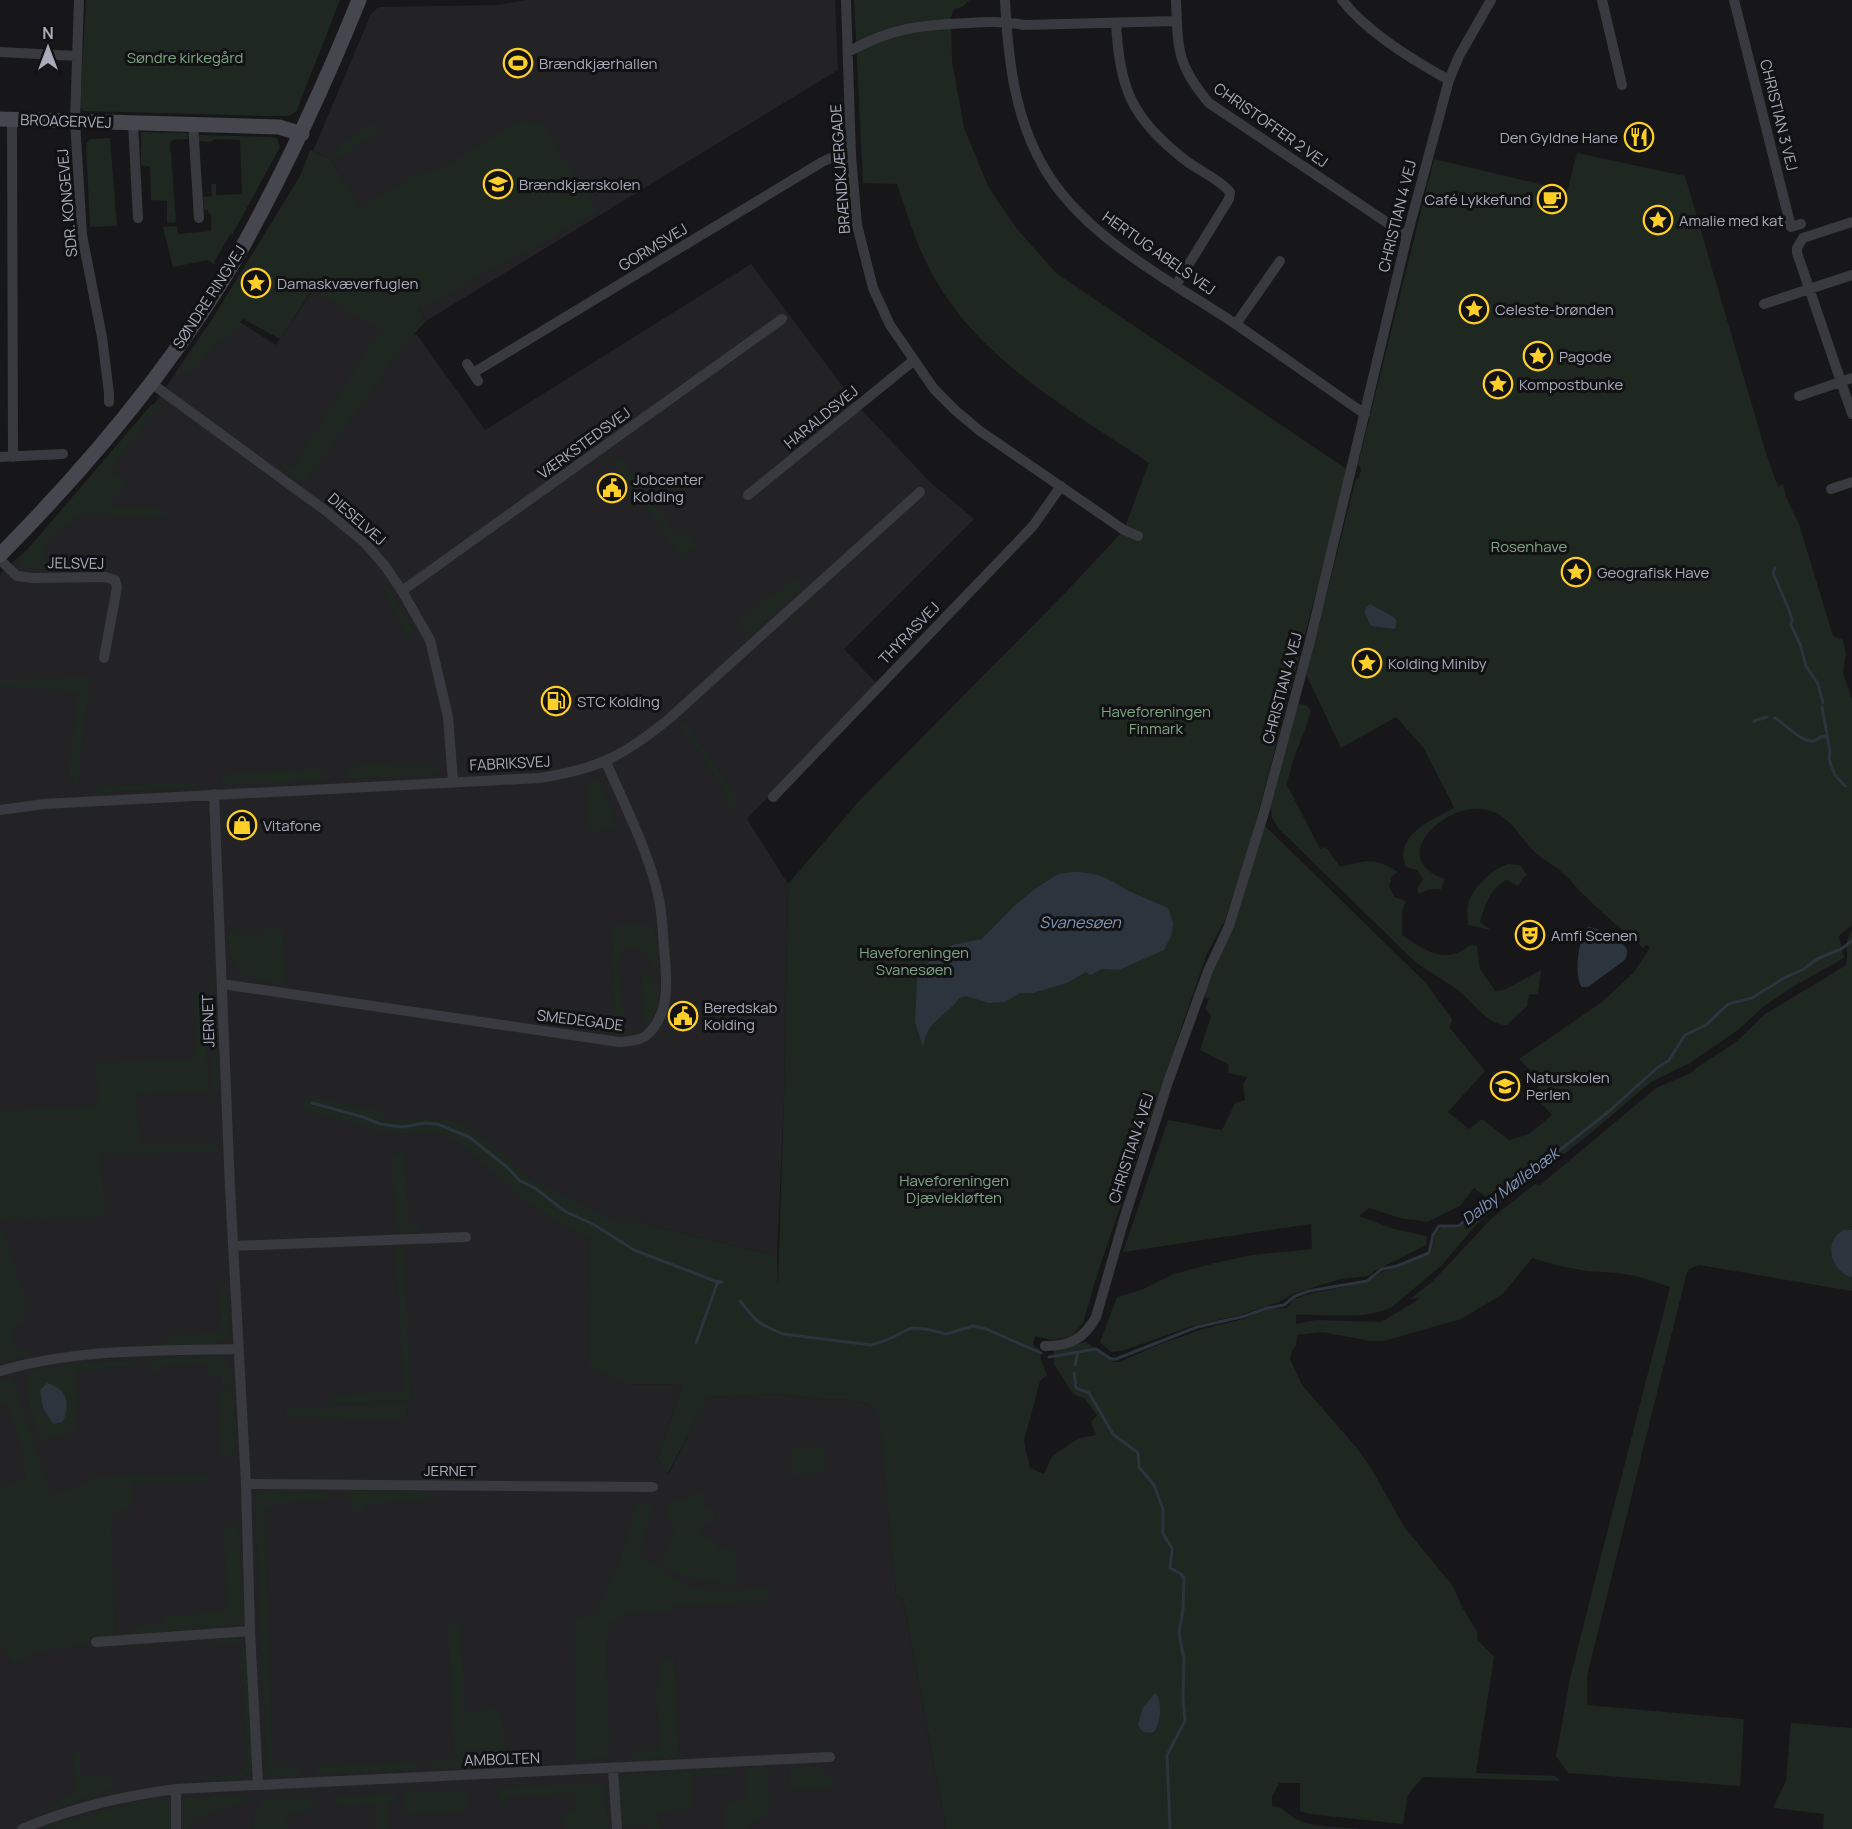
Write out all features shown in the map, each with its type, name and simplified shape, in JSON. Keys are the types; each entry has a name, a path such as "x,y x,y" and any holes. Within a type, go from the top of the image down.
{"main road":[{"name":"SØNDRE RINGVEJ","path":"0,555 58,496 150,384 206,306 242,247 302,134 359,0"},
{"name":"BROAGERVEJ","path":"6,119 279,127 302,134"}],"street":[{"name":"SDR. KONGEVEJ","path":"79,0 75,121 82,235 102,337 109,402"},
{"name":"BRÆNDKJÆRGADE","path":"846,0 851,156 857,225 873,288 890,325 934,389 956,411 980,431 1124,530 1138,536"},
{"name":"HERTUG ABELS VEJ","path":"1005,0 1013,85 1021,118 1042,165 1054,184 1108,238 1365,414"},
{"name":"CHRISTOFFER 2 VEJ","path":"1176,0 1178,46 1183,65 1192,82 1209,103 1407,236"},
{"path":"1342,0 1367,27 1449,80"},
{"name":"CHRISTIAN 4 VEJ","path":"1045,1346 1057,1346 1076,1341 1090,1328 1096,1317 1125,1216 1168,1082 1208,971 1229,926 1309,645 1407,236 1449,80 1459,56 1491,0"},
{"path":"1602,0 1622,85"},
{"name":"CHRISTIAN 3 VEJ","path":"1734,0 1791,227 1801,224"},
{"path":"848,52 871,39 920,26 1006,21 1024,25 1177,21"},
{"path":"1116,23 1122,76 1128,93 1141,116 1163,142 1230,192 1229,199 1176,285"},
{"path":"0,52 77,56"},
{"path":"6,119 13,457"},
{"name":"BROAGERVEJ","path":"133,123 138,218"},
{"path":"193,124 199,218"},
{"name":"GORMSVEJ","path":"473,373 822,162 835,156 851,156"},
{"path":"1852,222 1803,238 1797,248 1852,414"},
{"path":"1236,324 1280,261"},
{"path":"1764,304 1852,274"},
{"name":"VÆRKSTEDSVEJ","path":"402,591 782,319"},
{"name":"HARALDSVEJ","path":"748,495 913,361"},
{"path":"1799,396 1852,378"},
{"name":"DIESELVEJ","path":"150,384 326,511 365,543 386,566 430,640 448,717 453,781"},
{"path":"0,457 63,454"},
{"path":"1831,489 1852,482"},
{"name":"THYRASVEJ","path":"773,797 1033,526 1061,486"},
{"name":"FABRIKSVEJ","path":"0,810 44,804 539,778 573,773 606,762 639,743 670,718 920,492"},
{"name":"JELSVEJ","path":"0,560 17,576 33,578 106,577 115,580 117,587 104,658"},
{"name":"SMEDEGADE","path":"222,984 619,1042 635,1040 648,1035 662,1016 666,1003 659,900 643,848 606,762"},
{"name":"JERNET","path":"214,794 258,1784"},
{"path":"233,1246 466,1237"},
{"path":"0,1371 36,1361 108,1352 238,1349"},
{"name":"JERNET","path":"246,1484 653,1486"},
{"path":"96,1642 250,1631"},
{"name":"AMBOLTEN","path":"22,1829 75,1809 106,1801 176,1790 258,1784 830,1757"},
{"path":"613,1769 616,1829"},
{"path":"176,1790 176,1829"}],"shaded area":[{"name":"Brændkjærskolen","path":"525,0 835,0 838,70 426,321 330,158 313,151 371,14 376,9 380,7 498,5"},
{"path":"751,264 856,404 930,482 974,519 844,649 877,684 747,819 788,884 784,1097 777,1256 636,1222 591,1226 630,1384 683,1385 657,1458 669,1474 706,1397 779,1394 850,1400 869,1404 880,1415 896,1594 903,1599 946,1829 0,1829 0,574 57,522 150,410 219,309 276,345 315,287 417,335 485,430"}],"green space":[{"name":"Søndre kirkegård","path":"86,0 340,0 296,112 289,116 263,116 84,111 80,107"},
{"path":"854,0 970,0 962,7 954,9 951,17 952,61 964,128 989,188 1017,229 1056,273 1348,470 1250,845 1225,920 1206,956 1097,1275 1083,1323 1071,1337 1051,1340 1035,1336 1033,1345 1040,1350 1047,1375 1040,1381 1024,1441 1030,1468 1044,1474 1052,1456 1079,1438 1096,1435 1091,1422 1097,1415 1085,1399 1073,1394 1054,1364 1054,1349 1086,1342 1114,1362 1119,1362 1203,1329 1244,1319 1268,1309 1286,1308 1295,1299 1305,1295 1367,1282 1382,1272 1431,1253 1435,1234 1442,1227 1459,1228 1490,1200 1474,1188 1460,1206 1427,1222 1400,1218 1369,1208 1359,1216 1394,1229 1427,1236 1426,1245 1369,1276 1341,1279 1295,1293 1279,1302 1240,1315 1192,1326 1122,1351 1111,1352 1100,1342 1117,1297 1141,1290 1174,1274 1215,1263 1252,1255 1312,1249 1311,1224 1123,1252 1168,1120 1222,1130 1235,1103 1245,1100 1243,1085 1247,1077 1228,1073 1229,1065 1200,1050 1211,1016 1205,1008 1209,999 1203,996 1236,919 1264,825 1426,983 1452,1019 1450,1028 1485,1071 1448,1112 1469,1129 1482,1119 1509,1140 1529,1134 1552,1115 1534,1095 1541,1082 1519,1059 1602,1002 1634,972 1650,948 1647,945 1643,948 1592,903 1563,873 1537,854 1511,824 1491,811 1474,809 1457,812 1429,832 1421,845 1420,858 1427,870 1445,879 1441,889 1427,890 1419,894 1417,889 1423,879 1417,870 1406,867 1403,856 1405,846 1417,830 1454,808 1450,799 1423,747 1396,717 1341,748 1306,674 1356,479 1359,478 1361,469 1358,464 1434,159 1567,192 1577,153 1685,176 1766,453 1778,487 1783,484 1786,497 1799,524 1833,636 1843,640 1846,653 1843,673 1852,699 1852,925 1839,936 1844,958 1789,989 1763,1007 1738,1030 1690,1063 1651,1082 1586,1137 1498,1205 1475,1226 1442,1265 1392,1307 1357,1315 1296,1315 1296,1324 1316,1320 1381,1322 1421,1298 1410,1299 1433,1281 1492,1218 1535,1184 1540,1185 1656,1088 1693,1072 1736,1042 1765,1014 1845,966 1847,940 1852,931 1852,1291 1699,1265 1689,1269 1587,1676 1587,1705 1744,1719 1740,1786 1568,1773 1556,1756 1571,1674 1670,1287 1636,1276 1587,1271 1532,1258 1503,1294 1461,1319 1384,1341 1370,1341 1322,1332 1297,1335 1296,1346 1292,1350 1290,1359 1302,1385 1356,1447 1371,1468 1405,1528 1453,1586 1462,1607 1478,1633 1477,1639 1494,1657 1476,1773 1555,1776 1561,1781 1423,1777 1408,1795 1403,1824 1309,1814 1300,1811 1300,1783 1279,1783 1272,1797 1272,1806 1282,1809 1303,1822 1319,1826 1363,1829 946,1829 903,1599 896,1594 879,1415 869,1404 850,1400 779,1394 707,1397 668,1474 657,1458 683,1385 630,1384 589,1368 590,1239 525,1202 462,1145 440,1133 390,1134 300,1109 308,1095 384,1112 384,1119 403,1120 419,1117 459,1122 493,1144 528,1178 618,1223 636,1222 777,1256 778,1285 788,884 859,801 1065,593 1124,530 1149,463 1060,404 1004,361 979,337 936,281 914,233 897,184 863,183"},
{"path":"518,121 542,123 598,212 419,309 426,321 398,352 376,386 303,484 280,465 286,463 294,466 377,334 382,336 384,332 312,290 280,339 243,319 225,343 218,340 192,375 181,370 300,176 310,150 330,158 360,208 414,175 441,168"},
{"path":"376,123 381,128 380,132 335,160 333,156 346,141"},
{"path":"141,132 187,133 188,139 170,142 176,222 167,223 167,201 151,200 150,167 141,165"},
{"path":"199,135 272,137 277,139 280,147 232,235 231,233 213,264 208,260 173,267 163,227 177,226 178,234 211,231 211,215 204,210 203,197 212,196 211,184 216,184 216,195 242,194 240,140 199,141"},
{"path":"110,138 117,226 90,227 86,144 90,139"},
{"path":"158,403 166,406 156,409 113,466 115,476 127,481 110,506 166,509 166,517 113,516 111,513 79,514 45,544 45,570 21,567 18,563 20,558 151,405"},
{"path":"609,453 615,459 620,456 675,534 687,533 698,546 681,557 608,455"},
{"path":"795,578 803,587 748,637 738,624 739,619"},
{"path":"388,587 414,631 405,634 384,589"},
{"path":"91,676 79,767 80,785 76,785 68,772 78,692 0,686 0,680"},
{"path":"1298,704 1306,705 1311,711 1291,766 1287,785 1320,849 1326,847 1340,867 1370,861 1383,864 1398,872 1392,876 1389,886 1394,897 1406,901 1402,911 1402,935 1435,954 1452,954 1470,945 1477,946 1480,969 1495,991 1504,990 1541,970 1538,995 1529,994 1527,1006 1507,1025 1487,1018 1459,991 1412,959 1279,829 1272,818 1270,805"},
{"path":"681,721 689,727 735,795 739,802 734,812 712,771 679,725"},
{"path":"387,763 389,765 443,766 435,775 347,779 345,766"},
{"path":"320,768 321,776 327,775 327,781 222,785 220,774"},
{"path":"595,779 601,783 617,826 591,834 588,824 586,781"},
{"path":"195,782 193,788 98,793 98,786"},
{"path":"1508,864 1520,865 1527,875 1518,886 1506,880 1492,893 1480,922 1491,930 1468,925 1468,905 1473,892 1490,875"},
{"path":"612,926 654,926 658,970 654,968 639,947 621,948 621,962 617,962 616,972 621,973 624,1031 632,1031 632,1034 623,1036 615,1035"},
{"path":"266,929 283,929 285,984 248,977 235,966 231,957 227,930 235,930 238,935 266,934"},
{"path":"641,963 644,970 659,985 656,1009 648,1024 643,1028"},
{"path":"213,979 218,1090 212,1090 209,980"},
{"path":"194,990 206,991 207,1069 210,1091 136,1095 140,1144 219,1144 219,1152 101,1154 105,1217 0,1219 0,1110 98,1106 96,1062 196,1059"},
{"path":"405,1152 408,1225 423,1225 419,1232 398,1233 390,1155"},
{"path":"0,1223 28,1305 22,1307 26,1321 10,1329 15,1349 36,1354 3,1362 0,1353"},
{"path":"404,1247 411,1400 331,1404 330,1395 404,1391 395,1248"},
{"path":"219,1286 228,1286 229,1334 218,1343 150,1346 150,1343 169,1342 169,1335 221,1332"},
{"path":"223,1357 232,1368 233,1384 219,1388 222,1375 209,1378 207,1363 162,1367 160,1372 151,1368 153,1359"},
{"path":"134,1360 135,1366 78,1370 76,1431 40,1441 27,1396 32,1370 83,1363"},
{"path":"12,1377 51,1495 92,1482 92,1477 210,1474 211,1480 132,1483 131,1510 111,1512 115,1635 87,1640 86,1645 41,1651 13,1664 0,1644 0,1488 26,1478 21,1447 7,1404 0,1404 0,1381"},
{"path":"234,1388 236,1455 221,1455 218,1392"},
{"path":"406,1402 407,1420 286,1418 285,1408"},
{"path":"824,1446 826,1473 792,1475 790,1448"},
{"path":"348,1490 428,1491 429,1500 365,1504 364,1512 352,1512 351,1502 345,1502"},
{"path":"265,1491 327,1491 330,1499 276,1504 264,1509 273,1767 301,1767 300,1773 296,1776 273,1776 267,1771 255,1495"},
{"path":"697,1492 704,1492 705,1510 714,1510 715,1522 704,1522 701,1530 703,1536 717,1540 718,1550 735,1550 738,1584 683,1576 664,1564 657,1555 665,1557 675,1525 667,1523 667,1505 671,1501 679,1501"},
{"path":"637,1503 654,1504 638,1557 651,1562 694,1588 715,1590 769,1587 771,1601 673,1606 673,1611 630,1613 608,1625 606,1651 610,1758 575,1760 574,1618 596,1614 619,1562"},
{"path":"224,1526 238,1526 245,1614 243,1621 236,1625 140,1634 134,1631 133,1626 165,1623 164,1616 227,1611"},
{"path":"460,1622 466,1711 501,1709 509,1765 432,1769 432,1760 454,1758 448,1623"},
{"path":"236,1637 246,1650 251,1767 246,1774 236,1779 180,1781 175,1779 239,1775 247,1761 241,1647 235,1644 210,1645 213,1639"},
{"path":"674,1655 679,1756 633,1761 633,1753 660,1749 656,1689 660,1686 660,1664"},
{"path":"1791,1723 1852,1728 1852,1829 1823,1829 1824,1814 1773,1808 1786,1781"},
{"path":"73,1752 80,1752 81,1776 113,1776 113,1789 51,1810 46,1808 75,1793"},
{"path":"417,1761 416,1770 317,1775 313,1767"},
{"path":"817,1765 836,1784 836,1789 790,1790 789,1767"},
{"path":"746,1768 774,1768 773,1772 768,1774 770,1807 776,1807 748,1829 725,1829 725,1802 746,1800"},
{"path":"735,1770 735,1774 691,1775 692,1808 658,1812 659,1829 649,1829 648,1825 623,1826 618,1791 621,1778 631,1774"},
{"path":"602,1783 605,1789 608,1829 565,1829 564,1812 575,1811 573,1794 507,1797 506,1803 499,1804 498,1787"},
{"path":"466,1789 466,1811 403,1815 403,1792 453,1792"},
{"path":"251,1793 244,1803 191,1820 190,1829 184,1829 184,1803 187,1798"},
{"path":"395,1793 395,1801 387,1801 389,1829 376,1829 375,1805 340,1807 334,1801 334,1796"},
{"path":"314,1798 314,1806 308,1812 286,1813 288,1829 254,1829 253,1812 261,1812 261,1799"},
{"path":"163,1799 170,1808 171,1829 44,1829 103,1811"}],"water":[{"path":"1370,604 1394,617 1397,622 1395,629 1371,626 1365,614 1365,609"},
{"name":"Svanesøen","path":"1089,873 1102,877 1168,908 1173,923 1172,934 1164,950 1119,970 1102,969 1090,975 1086,972 1067,983 1033,993 1020,993 1005,1002 988,1003 966,996 959,998 928,1030 924,1045 922,1044 915,1022 917,980 931,958 952,945 982,939 1015,905 1036,888 1058,874"},
{"path":"1588,927 1598,929 1616,939 1625,946 1627,953 1625,960 1588,987 1582,987 1578,975 1578,956 1582,938"},
{"path":"1844,1230 1852,1230 1852,1277 1839,1269 1832,1256 1833,1241"},
{"path":"47,1383 59,1389 66,1398 63,1422 53,1424 43,1408 40,1390"},
{"path":"1154,1694 1157,1694 1159,1699 1159,1718 1154,1732 1142,1731 1138,1724 1143,1707"}],"waterway":[{"path":"1775,568 1773,573 1789,610 1791,625 1800,644 1806,666 1818,684 1823,703"},
{"path":"1822,707 1830,752 1829,759 1835,775 1845,786"},
{"path":"1754,721 1767,717"},
{"path":"1775,718 1809,741 1822,736 1826,737"},
{"name":"Dalby Møllebæk","path":"1049,1357 1096,1349 1111,1359 1116,1359 1197,1327 1284,1305 1295,1296 1309,1291 1367,1281 1382,1269 1397,1266 1429,1253 1433,1235 1439,1226 1459,1226 1485,1201 1538,1167 1607,1113 1669,1060 1685,1035 1706,1025 1728,1004 1752,998 1852,941"},
{"path":"312,1103 380,1124 403,1127 425,1123 437,1124 469,1137 507,1167 520,1181 535,1188 566,1212 593,1224 634,1250 722,1282"},
{"path":"696,1343 717,1284 721,1282"},
{"path":"740,1301 755,1319 783,1334 871,1345 911,1328 946,1334 973,1326 986,1329 1041,1353"},
{"name":"Dalby Møllebæk","path":"1075,1365 1078,1352"},
{"name":"Dalby Møllebæk","path":"1074,1373 1076,1388 1089,1393 1113,1434 1138,1453 1139,1467 1154,1485 1163,1509 1163,1534 1172,1548 1170,1568 1184,1578 1183,1610 1179,1633 1184,1659 1185,1721 1167,1755 1170,1829"}],"place":[{"name":"Brændkjærhallen","path":"518,63"},
{"name":"Den Gyldne Hane","path":"1639,137"},
{"name":"Brændkjærskolen","path":"498,184"},
{"name":"Café Lykkefund","path":"1552,199"},
{"name":"Amalie med kat","path":"1658,220"},
{"name":"Damaskvæverfuglen","path":"256,283"},
{"name":"Celeste-brønden","path":"1474,309"},
{"name":"Pagode","path":"1538,356"},
{"name":"Kompostbunke","path":"1498,384"},
{"name":"Jobcenter Kolding","path":"612,488"},
{"name":"Geografisk Have","path":"1576,572"},
{"name":"Kolding Miniby","path":"1367,663"},
{"name":"STC Kolding","path":"556,701"},
{"name":"Vitafone","path":"242,825"},
{"name":"Amfi Scenen","path":"1530,935"},
{"name":"Beredskab Kolding","path":"683,1016"},
{"name":"Naturskolen Perlen","path":"1505,1086"}],"park label":[{"name":"Rosenhave","path":"1529,546"},
{"name":"Haveforeningen Finmark","path":"1156,720"},
{"name":"Haveforeningen Svanesøen","path":"914,960"},
{"name":"Haveforeningen Djævlekløften","path":"954,1188"}]}
